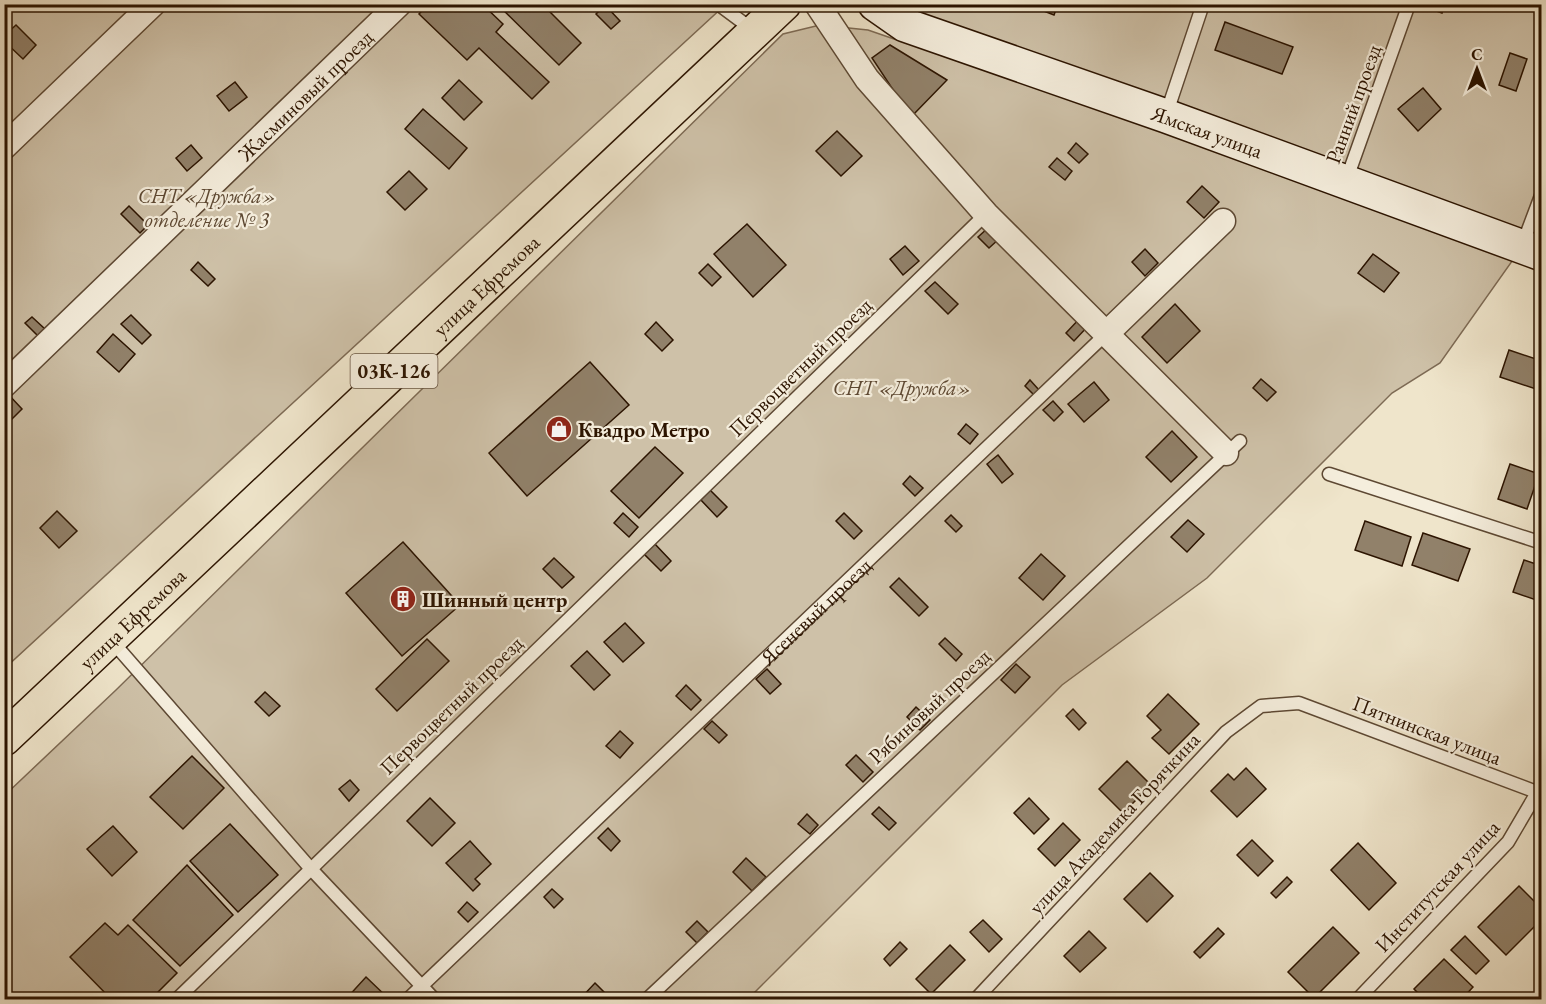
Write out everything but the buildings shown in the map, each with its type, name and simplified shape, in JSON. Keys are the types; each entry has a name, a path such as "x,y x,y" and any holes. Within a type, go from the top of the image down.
{"main road":[{"name":"улица Ефремова","path":"5,738 784,4"}],"street":[{"path":"4,147 153,4"},
{"name":"Жасминовый проезд","path":"4,385 399,4"},
{"path":"817,4 867,78 986,214 1106,334 1233,447"},
{"name":"Ямская улица","path":"884,7 905,25 1166,116 1532,250"},
{"name":"Ясеневый проезд","path":"1106,334 1223,221"}],"lane":[{"path":"718,4 754,31"},
{"path":"1166,116 1203,4"},
{"name":"Ранний проезд","path":"1345,182 1409,4"},
{"path":"1532,250 1542,193"},
{"name":"Первоцветный проезд","path":"176,999 986,214"},
{"name":"Ясеневый проезд","path":"407,999 1106,334"},
{"name":"Рябиновый проезд","path":"646,999 1233,447"},
{"path":"1329,474 1542,543"},
{"path":"110,639 310,869 435,999"},
{"name":"Пятнинская улица","path":"1299,703 1540,790"},
{"name":"улица Академика Горячкина","path":"975,999 1226,732 1261,706 1299,703"},
{"name":"Институтская улица","path":"1357,999 1508,842 1540,790"}],"green space":[{"name":"СНТ «Дружба» отделение № 3","path":"5,5 725,5 5,668"},
{"name":"СНТ «Дружба»","path":"904,5 1541,5 1541,254 1522,247 1440,363 1392,393 1207,578 1062,685 748,999 5,1000 5,795 116,690 783,34 820,25 868,30 897,40 903,28 920,18"}],"place":[{"name":"Квадро Метро","path":"559,429"},
{"name":"Шинный центр","path":"403,599"}]}
